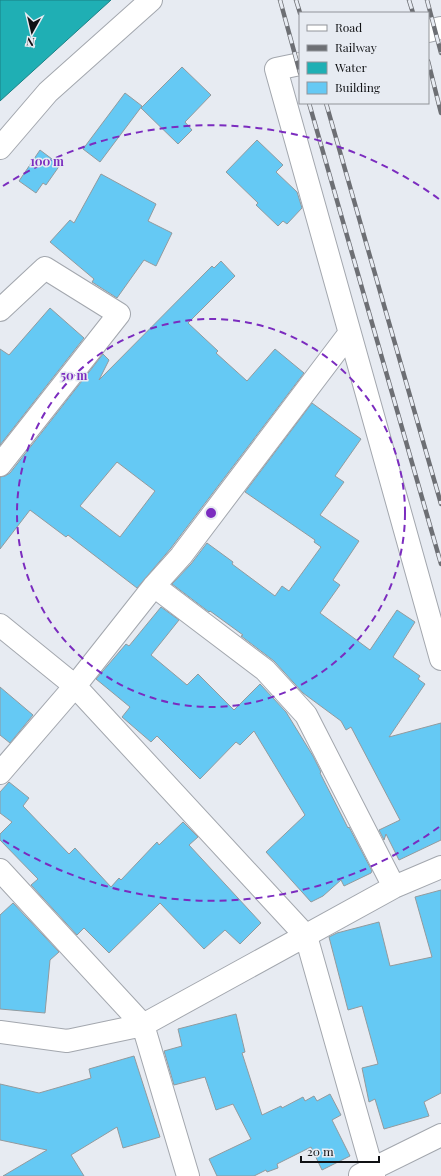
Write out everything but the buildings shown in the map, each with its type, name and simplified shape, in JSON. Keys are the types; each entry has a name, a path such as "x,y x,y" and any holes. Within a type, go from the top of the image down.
{"street":[{"path":"0,148 48,92 151,0"},
{"path":"429,31 441,28"},
{"path":"299,64 276,69 441,659"},
{"path":"0,310 45,268 118,314 0,466"},
{"path":"0,773 74,686 154,586 186,550 349,334"},
{"path":"154,586 265,670 306,715 394,887"},
{"path":"0,625 74,686 306,936 368,1174 441,1135"},
{"path":"0,1032 67,1041 143,1024 394,887 441,867"},
{"path":"0,870 143,1024 188,1176"}],"water":[{"path":"0,0 111,0 0,101"}],"railway":[{"path":"280,0 299,69"},
{"path":"296,0 300,12"},
{"path":"409,0 413,12"},
{"path":"427,0 441,53"},
{"path":"429,65 441,113"},
{"path":"309,104 441,564"},
{"path":"326,104 441,504"}]}
